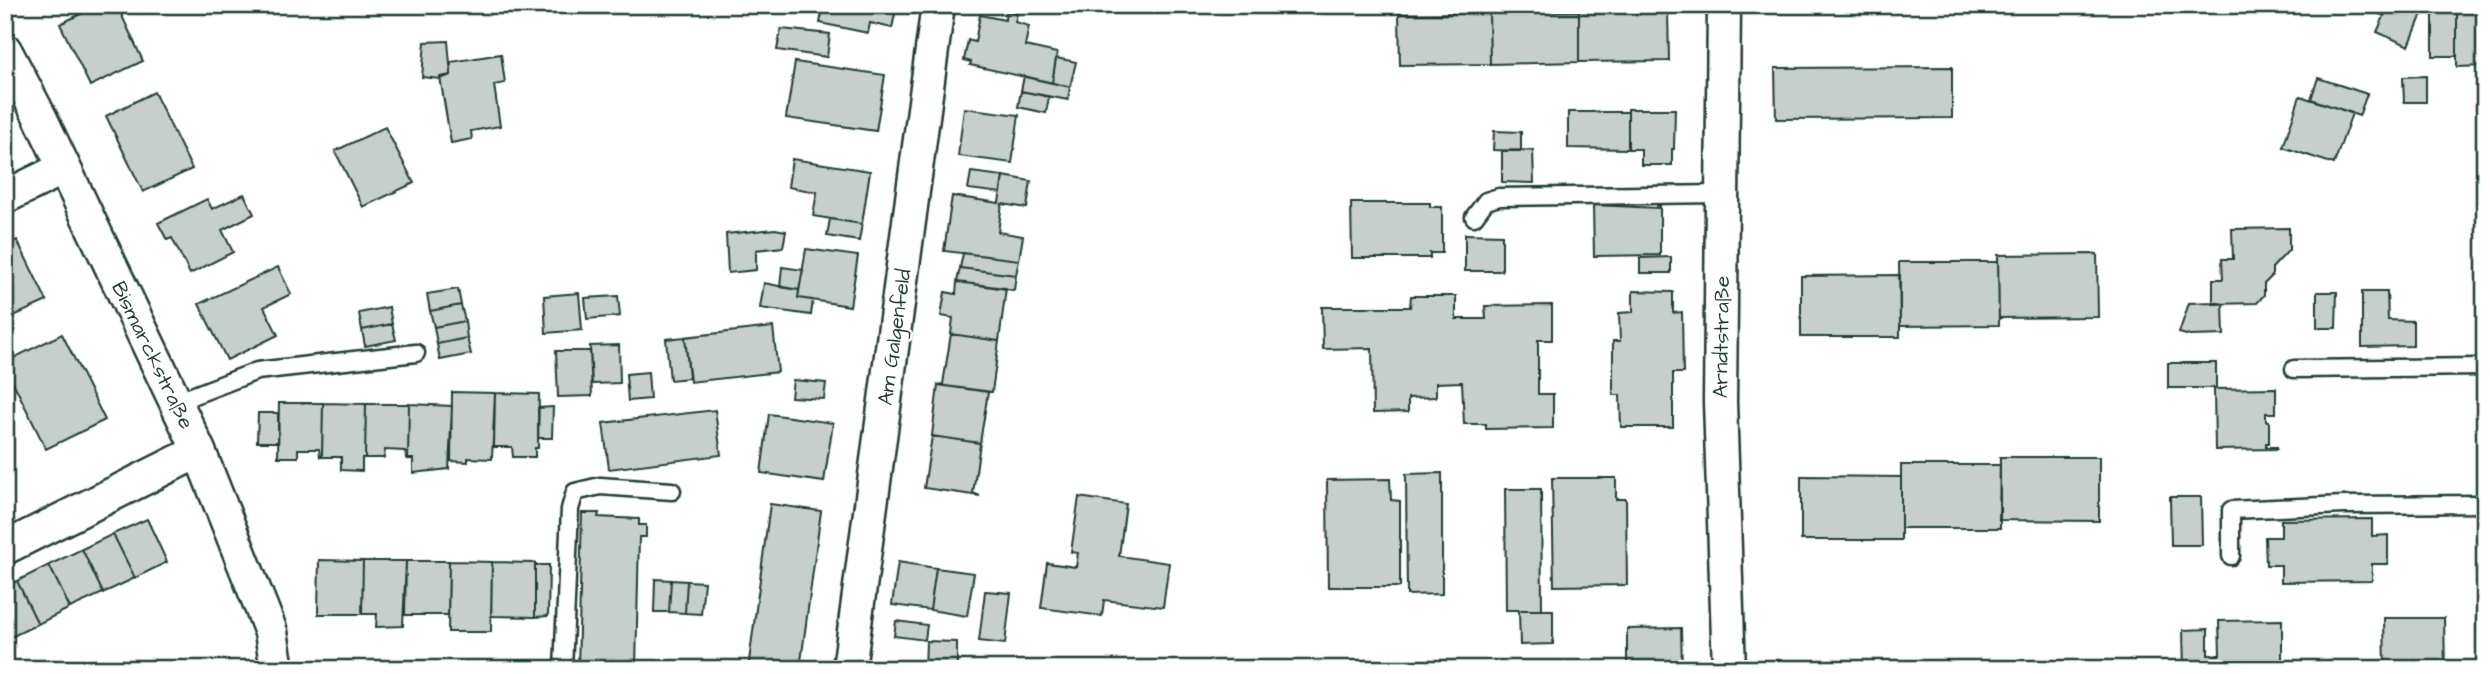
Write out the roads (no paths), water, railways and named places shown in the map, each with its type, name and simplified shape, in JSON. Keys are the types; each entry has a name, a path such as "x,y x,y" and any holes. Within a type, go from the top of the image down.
{"street":[{"name":"Am Galgenfeld","path":"849,669 938,5"},
{"name":"Arndtstraße","path":"1724,5 1720,402 1729,669"},
{"name":"Bismarckstraße","path":"5,50 199,451 271,632 277,669"},
{"path":"5,197 64,168"},
{"path":"5,548 199,451"}],"lane":[{"path":"1474,217 1486,201 1499,197 1722,194"},
{"path":"176,402 257,371 415,353"},
{"path":"2294,369 2485,367"},
{"path":"563,669 570,509 575,492 600,486 672,491"},
{"path":"2231,556 2231,510 2485,503"}]}
